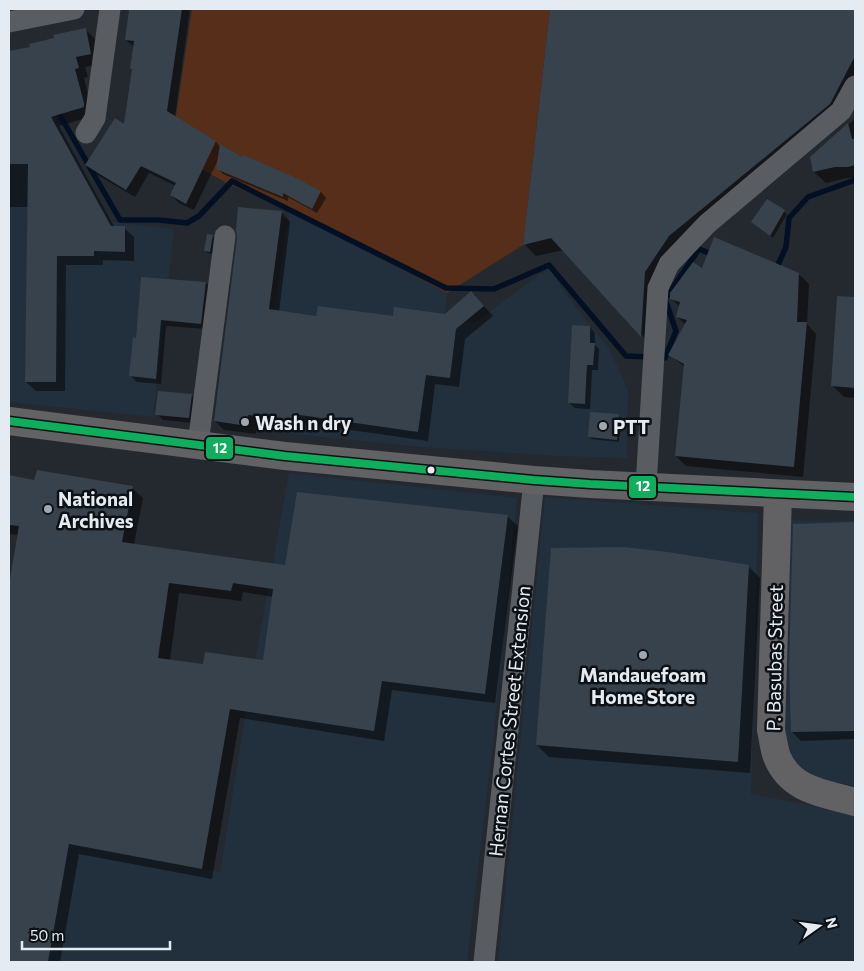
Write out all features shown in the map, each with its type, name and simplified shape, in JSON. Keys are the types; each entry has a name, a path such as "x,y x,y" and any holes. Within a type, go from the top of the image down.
{"main road":[{"path":"9,421 285,456 534,480 855,497"},
{"name":"P. Basubas Street","path":"778,494 771,730 777,757 789,777 806,789 855,802"}],"street":[{"path":"9,22 74,9"},
{"path":"86,133 95,118 110,9"},
{"path":"646,486 658,288 669,264 707,224 841,111 855,86"},
{"path":"198,444 225,236"},
{"name":"Hernan Cortes Street Extension","path":"484,962 534,480"}],"shaded area":[{"path":"192,9 550,9 523,245 447,293 290,211 225,182 159,146 175,122"},
{"path":"50,110 112,222 174,229 153,417 9,402 9,116"},
{"path":"290,211 447,293 445,312 474,323 549,268 568,297 609,348 628,390 627,458 558,456 422,447 254,430"},
{"path":"289,473 517,498 493,744 467,962 48,962 69,844 220,872 246,711"},
{"path":"545,497 758,513 751,794 855,814 855,962 498,962"},
{"path":"782,520 855,521 855,786 813,778 792,764 784,738"}],"building":[{"path":"129,9 182,9 167,111 216,141 186,204 170,195 176,183 141,166 126,190 85,165 115,118 124,124 134,41 125,40"},
{"path":"550,9 855,9 855,56 830,104 669,236 645,272 641,337 551,238 523,245"},
{"path":"86,28 91,54 76,57 79,68 75,69 84,107 51,117 111,226 125,226 125,252 94,251 94,256 57,256 56,382 25,382 28,164 9,164 9,51 30,47 29,44 54,38 53,35"},
{"path":"848,123 852,139 855,139 855,165 813,172 810,157"},
{"path":"220,144 242,157 243,155 292,176 321,191 312,209 283,193 283,197 216,169"},
{"path":"767,199 785,210 770,236 751,222"},
{"path":"238,207 282,211 269,309 316,316 318,306 393,316 394,307 445,314 471,291 484,306 456,329 450,378 426,375 418,432 293,414 293,420 248,415 247,426 214,421 237,238"},
{"path":"207,234 213,235 210,252 204,251"},
{"path":"714,237 799,273 797,322 807,322 794,467 675,456 684,364 668,355 687,320 676,317 680,302 670,299 670,293 693,262 702,268"},
{"path":"141,277 206,282 201,324 161,320 156,379 129,376 133,337 136,338"},
{"path":"837,296 855,297 855,388 831,386"},
{"path":"572,325 590,326 590,343 595,343 593,365 587,365 585,404 568,403"},
{"path":"158,391 192,394 189,418 155,415"},
{"name":"PTT","path":"590,412 619,414 617,440 588,437"},
{"path":"37,470 133,486 122,542 285,565 297,492 508,515 485,694 382,681 374,731 230,709 202,869 69,844 48,962 9,962 9,585 19,526 9,525 9,475 34,480","holes":["169,583 231,591 233,583 273,589 263,660 205,652 203,664 158,658"]},
{"path":"854,522 855,731 791,732 789,664 793,524"},
{"name":"Mandauefoam Home Store","path":"623,547 749,565 738,762 536,745 551,548"}],"waterway":[{"path":"57,110 120,220 159,220 187,223 199,216 232,181 446,288 494,289 549,265 626,356 649,357"},
{"path":"776,269 786,247 789,218 808,197 855,180"},
{"path":"658,358 665,358 676,331 665,299 699,249 714,255"}],"transit line":[{"name":"12","path":"9,421 285,456 534,480 855,497"}],"place":[{"name":"Wash n dry","path":"245,422"},
{"name":"PTT","path":"603,426"},
{"name":"National Archives","path":"48,509"},
{"name":"Mandauefoam Home Store","path":"643,655"}]}
